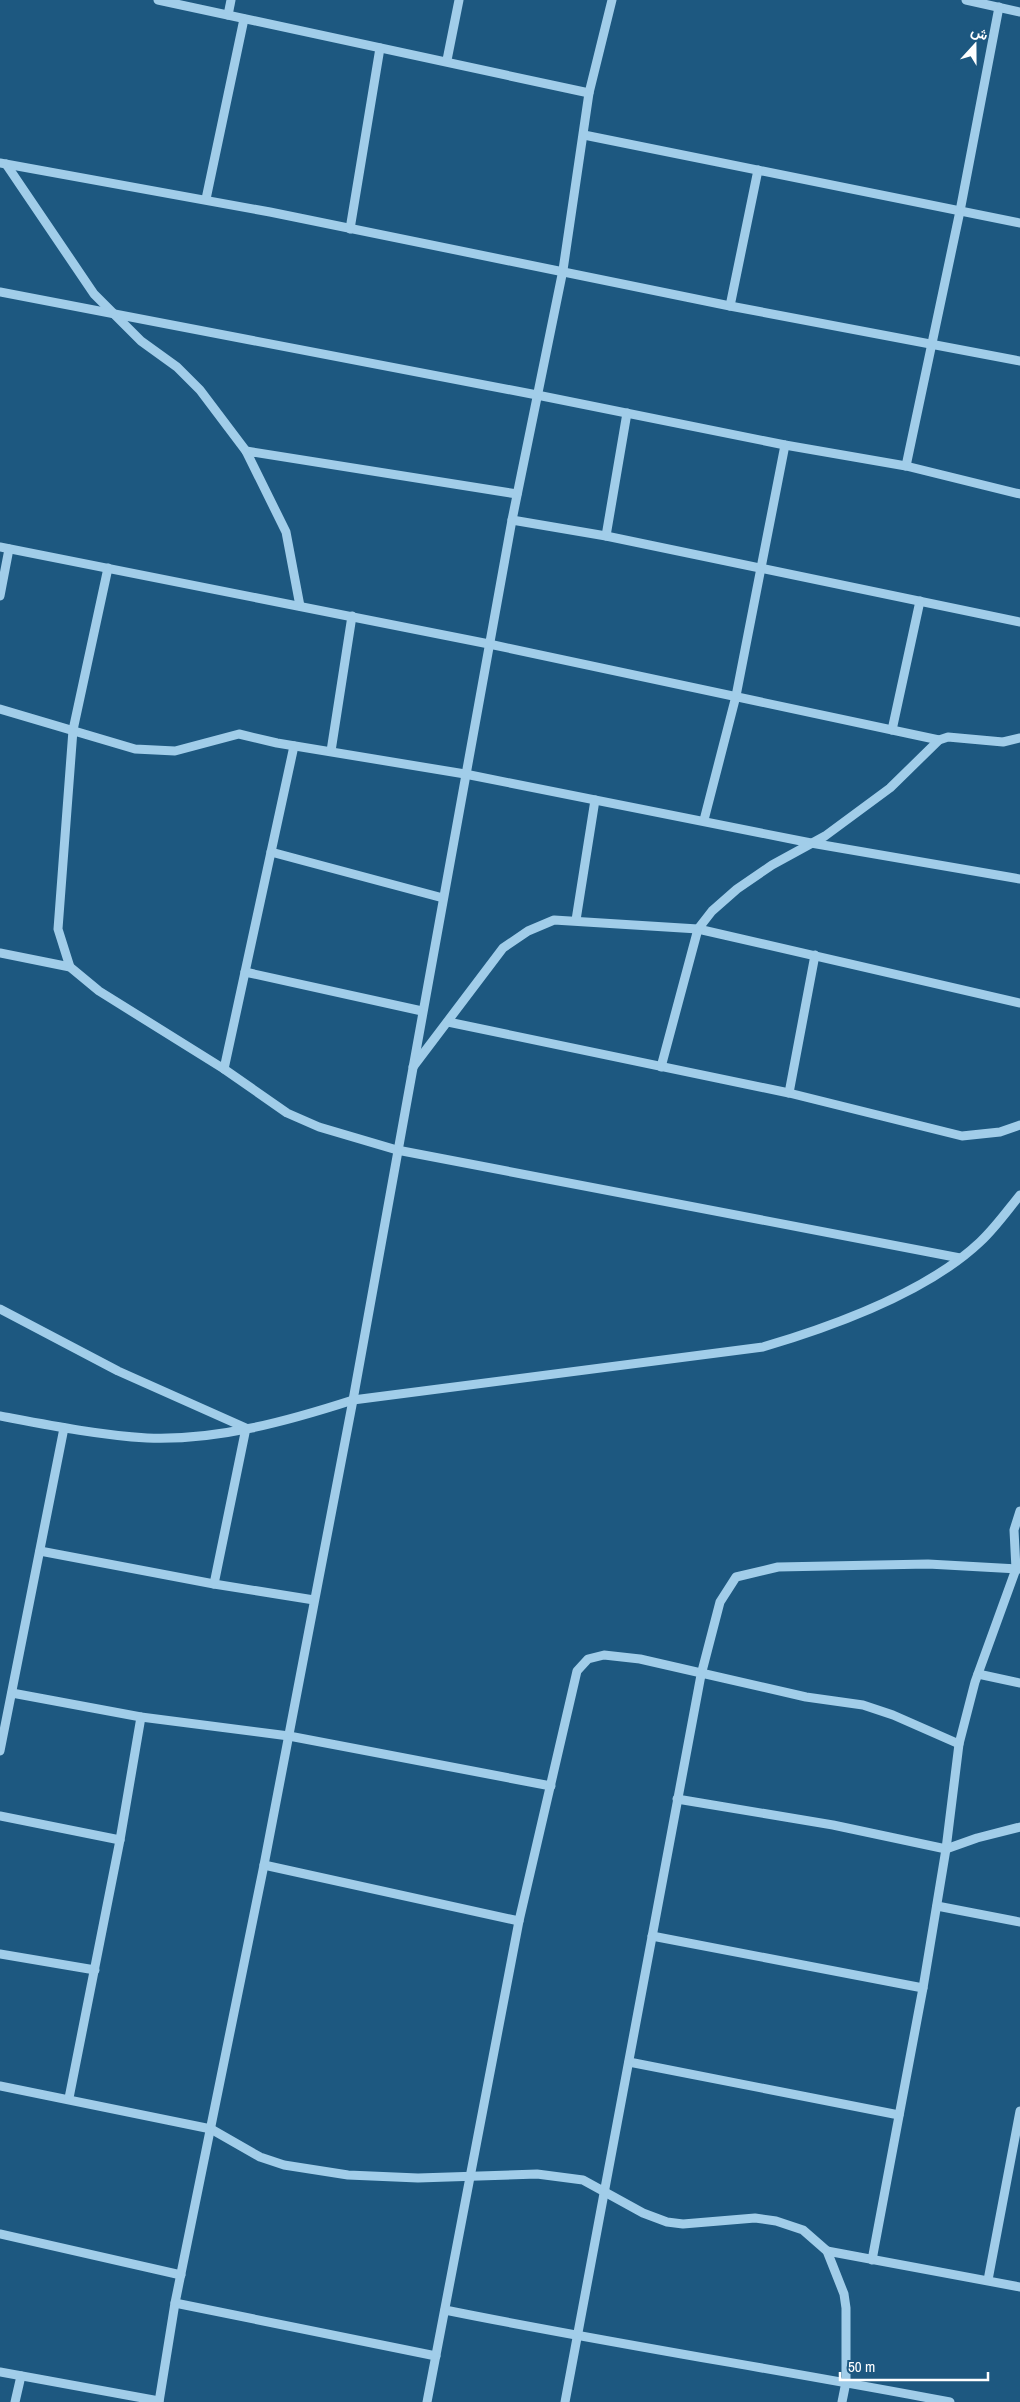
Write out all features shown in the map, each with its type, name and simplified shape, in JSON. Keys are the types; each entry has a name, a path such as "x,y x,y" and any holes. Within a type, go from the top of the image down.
{"street":[{"path":"158,0 380,48 447,60 589,93"},
{"path":"228,15 231,0"},
{"path":"447,60 459,0"},
{"path":"0,2372 159,2402 181,2275 264,1865 353,1400 465,774 517,494 562,270 589,93 612,0"},
{"path":"966,0 1020,12"},
{"path":"906,466 960,211 999,7"},
{"path":"206,199 244,19"},
{"path":"350,229 380,48"},
{"path":"584,135 1020,223"},
{"path":"3,164 206,199 562,270 730,306 1020,361"},
{"path":"3,164 94,294 140,341 177,367 200,390 246,451 286,532 300,606"},
{"path":"730,306 758,170"},
{"path":"0,292 538,394 785,445 906,466 1020,494"},
{"path":"606,536 627,413"},
{"path":"704,820 736,696 785,445"},
{"path":"246,451 517,494"},
{"path":"512,520 606,536 760,570 1020,622"},
{"path":"0,596 4,548 490,644 940,740"},
{"path":"70,967 58,929 73,730 108,568"},
{"path":"892,730 920,601"},
{"path":"331,751 352,616"},
{"path":"0,709 135,749 175,751 239,734 294,746 465,774 704,820 811,843 1020,879"},
{"path":"660,1067 698,929 712,911 737,889 825,836 890,788 940,740 948,737 1003,742 1020,738"},
{"path":"224,1069 294,746"},
{"path":"576,920 595,800"},
{"path":"272,852 443,898"},
{"path":"412,1069 502,948 528,931 554,920 698,929 1020,1003"},
{"path":"0,952 70,967 98,991 224,1069 286,1113 319,1127 397,1150 960,1258"},
{"path":"789,1093 815,955"},
{"path":"245,972 422,1011"},
{"path":"448,1022 789,1093 962,1136 1000,1132 1020,1125"},
{"path":"0,1416 64,1428 147,1438 192,1437 307,1415 353,1400 763,1347 791,1339 892,1299 933,1278 980,1242 1020,1195"},
{"path":"0,1309 118,1371 246,1428"},
{"path":"0,1752 64,1428"},
{"path":"214,1584 246,1428"},
{"path":"872,2260 937,1906 959,1744 978,1674 1018,1569 1014,1530 1020,1511"},
{"path":"40,1550 214,1584 314,1600"},
{"path":"565,2402 701,1675 720,1602 736,1577 778,1567 928,1564 1018,1569"},
{"path":"427,2402 519,1921 577,1671 588,1659 604,1655 640,1659 701,1675 806,1697 863,1705 893,1715 959,1744"},
{"path":"978,1674 1020,1683"},
{"path":"12,1693 141,1717 289,1736 551,1786"},
{"path":"69,2098 120,1840 141,1717"},
{"path":"677,1799 833,1825 946,1849 977,1838 1020,1827"},
{"path":"0,1816 120,1840"},
{"path":"264,1865 519,1921"},
{"path":"937,1906 1020,1922"},
{"path":"652,1936 923,1988"},
{"path":"0,1954 95,1970"},
{"path":"629,2062 899,2115"},
{"path":"0,2086 69,2098 211,2129 260,2157 284,2165 348,2175 418,2178 470,2174 537,2174 583,2180 643,2213 667,2222 683,2224 755,2218 776,2221 803,2230 827,2251 844,2294 846,2308 846,2382 842,2402"},
{"path":"988,2280 1020,2111"},
{"path":"0,2234 181,2275"},
{"path":"827,2251 1020,2287"},
{"path":"176,2303 436,2356"},
{"path":"444,2310 577,2337 846,2382 950,2402"},
{"path":"15,2402 21,2376"}]}
